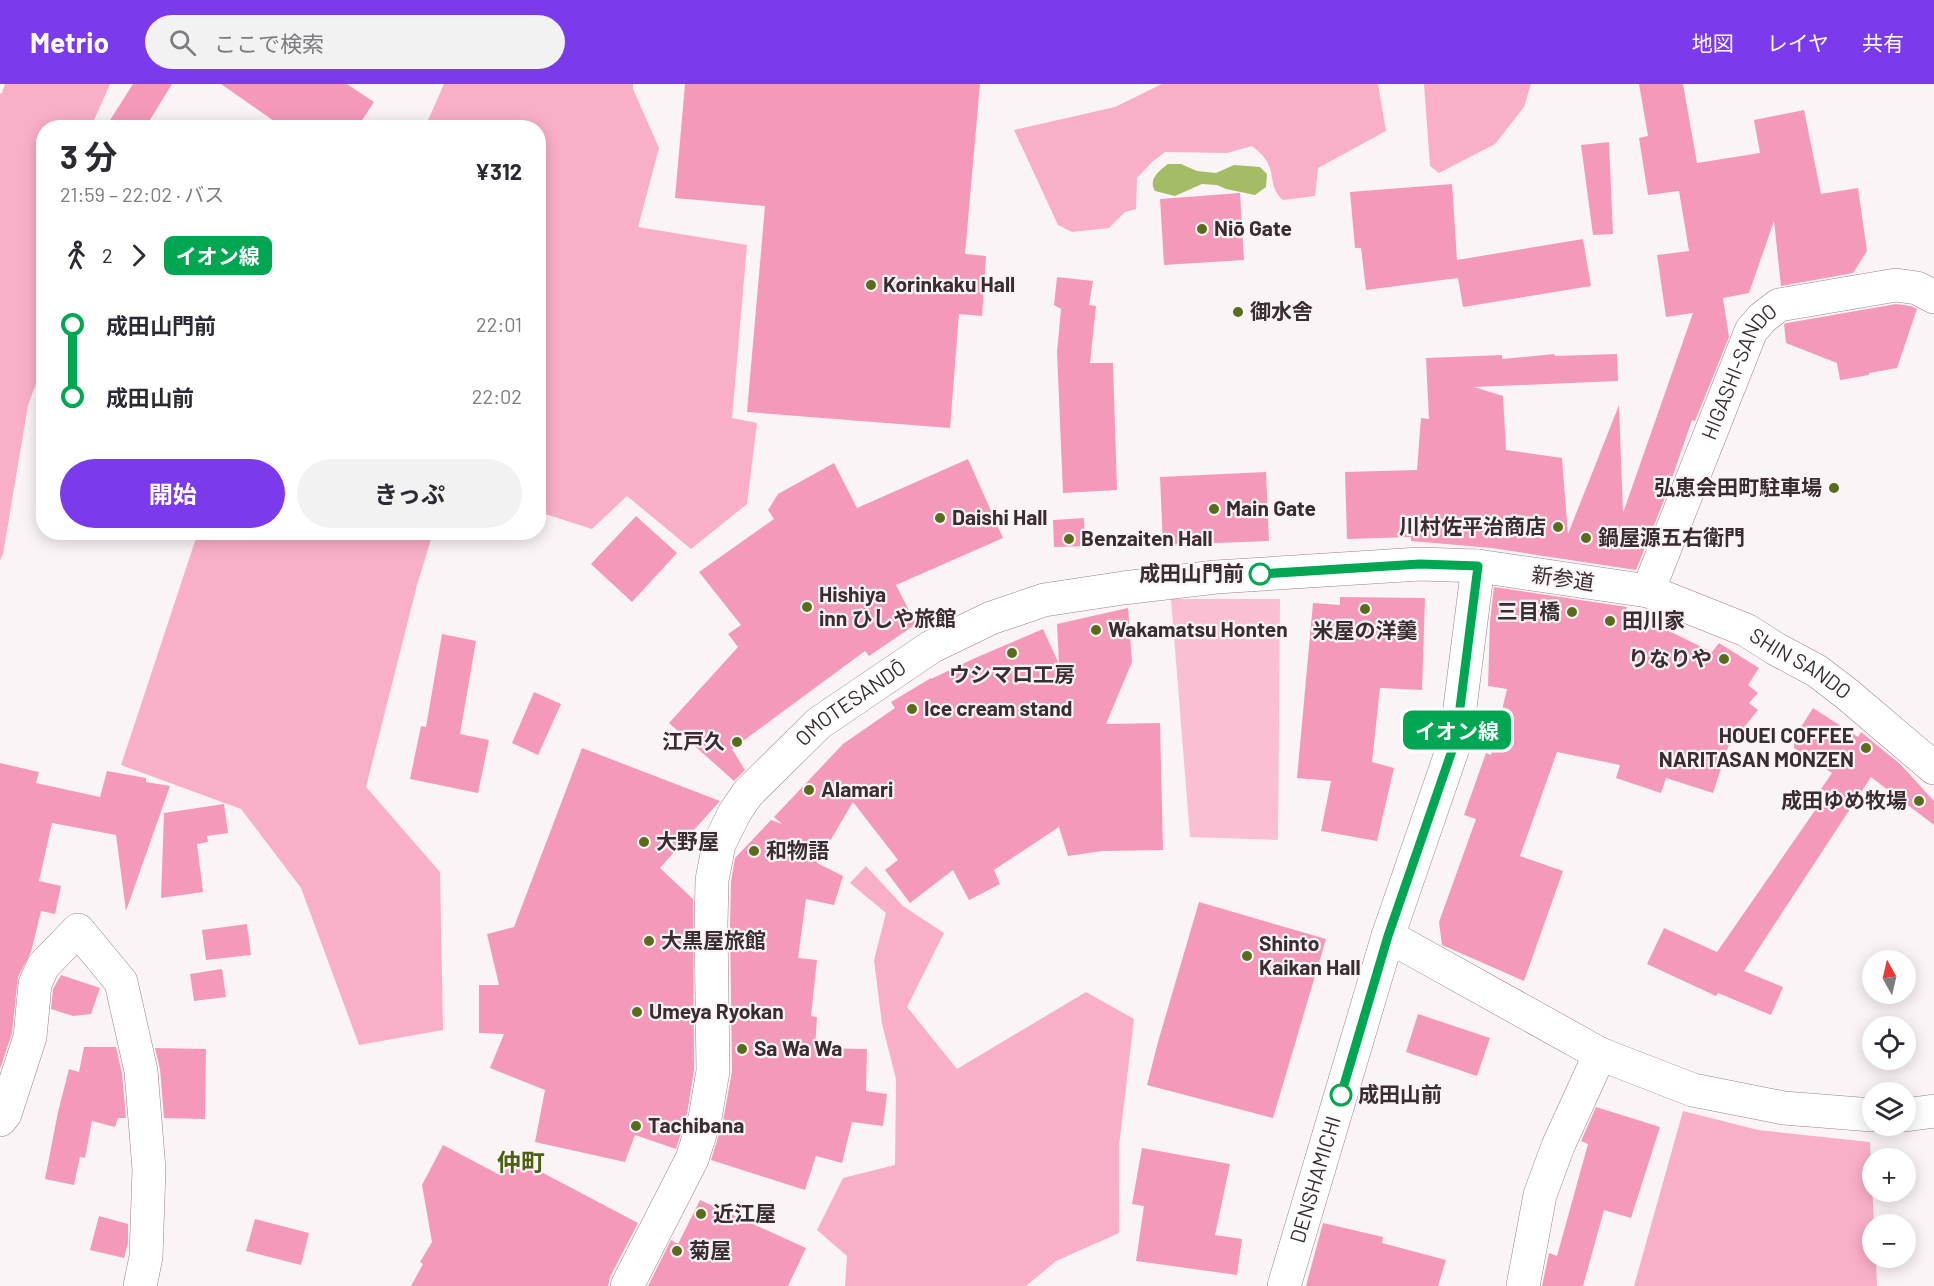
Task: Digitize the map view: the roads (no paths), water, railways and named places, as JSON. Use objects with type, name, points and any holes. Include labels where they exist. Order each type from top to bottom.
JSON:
[{"type":"street","name":"HIGASHI-SANDO","points":[[1648,591],[1751,331],[1762,318],[1779,305],[1885,286],[1917,288],[1934,297]]},
{"type":"street","name":"OMOTESANDŌ","points":[[627,1286],[692,1158],[705,1118],[713,1071],[711,914],[712,880],[719,844],[735,812],[748,793],[819,723],[931,647],[991,618],[1044,600],[1216,577],[1420,564],[1478,566]]},
{"type":"street","name":"新参道","points":[[1478,566],[1648,591]]},
{"type":"street","name":"DENSHAMICHI","points":[[1284,1286],[1388,936],[1456,739],[1478,566]]},
{"type":"street","name":"SHIN SANDO","points":[[1648,591],[1746,630],[1817,671],[1934,768]]},
{"type":"street","points":[[0,1120],[5,1114],[30,1037],[35,984],[43,966],[78,930],[121,982],[141,1071],[149,1169],[146,1257],[140,1286]]},
{"type":"street","points":[[1388,936],[1600,1054],[1693,1090],[1784,1108],[1862,1114]]},
{"type":"street","points":[[1523,1286],[1540,1195],[1558,1146],[1600,1054]]},
{"type":"street","points":[[1916,1113],[1934,1111]]},
{"type":"place","name":"Niō Gate","points":[[1202,229]]},
{"type":"place","name":"Korinkaku Hall","points":[[871,285]]},
{"type":"place","name":"御水舎","points":[[1238,312]]},
{"type":"place","name":"弘恵会田町駐車場","points":[[1834,488]]},
{"type":"place","name":"Main Gate","points":[[1214,509]]},
{"type":"place","name":"Daishi Hall","points":[[940,518]]},
{"type":"place","name":"川村佐平治商店","points":[[1558,527]]},
{"type":"place","name":"鍋屋源五右衛門","points":[[1586,538]]},
{"type":"place","name":"Benzaiten Hall","points":[[1069,539]]},
{"type":"place","name":"成田山門前","points":[[1260,574]]},
{"type":"place","name":"Hishiya inn ひしや旅館","points":[[807,607]]},
{"type":"place","name":"米屋の洋羹","points":[[1365,609]]},
{"type":"place","name":"三目橋","points":[[1572,612]]},
{"type":"place","name":"田川家","points":[[1610,621]]},
{"type":"place","name":"Wakamatsu Honten","points":[[1096,630]]},
{"type":"place","name":"ウシマロ工房","points":[[1012,653]]},
{"type":"place","name":"りなりや","points":[[1724,659]]},
{"type":"place","name":"Ice cream stand","points":[[912,709]]},
{"type":"place","name":"江戸久","points":[[737,742]]},
{"type":"place","name":"HOUEI COFFEE NARITASAN MONZEN","points":[[1866,748]]},
{"type":"place","name":"Alamari","points":[[809,790]]},
{"type":"place","name":"成田ゆめ牧場","points":[[1919,801]]},
{"type":"place","name":"大野屋","points":[[644,842]]},
{"type":"place","name":"和物語","points":[[754,851]]},
{"type":"place","name":"大黒屋旅館","points":[[649,941]]},
{"type":"place","name":"Shinto Kaikan Hall","points":[[1247,956]]},
{"type":"place","name":"Umeya Ryokan","points":[[637,1012]]},
{"type":"place","name":"Sa Wa Wa","points":[[742,1049]]},
{"type":"place","name":"成田山前","points":[[1341,1095]]},
{"type":"place","name":"Tachibana","points":[[636,1126]]},
{"type":"place","name":"近江屋","points":[[701,1214]]},
{"type":"place","name":"菊屋","points":[[677,1251]]},
{"type":"district","name":"仲町","points":[[521,1163]]}]
